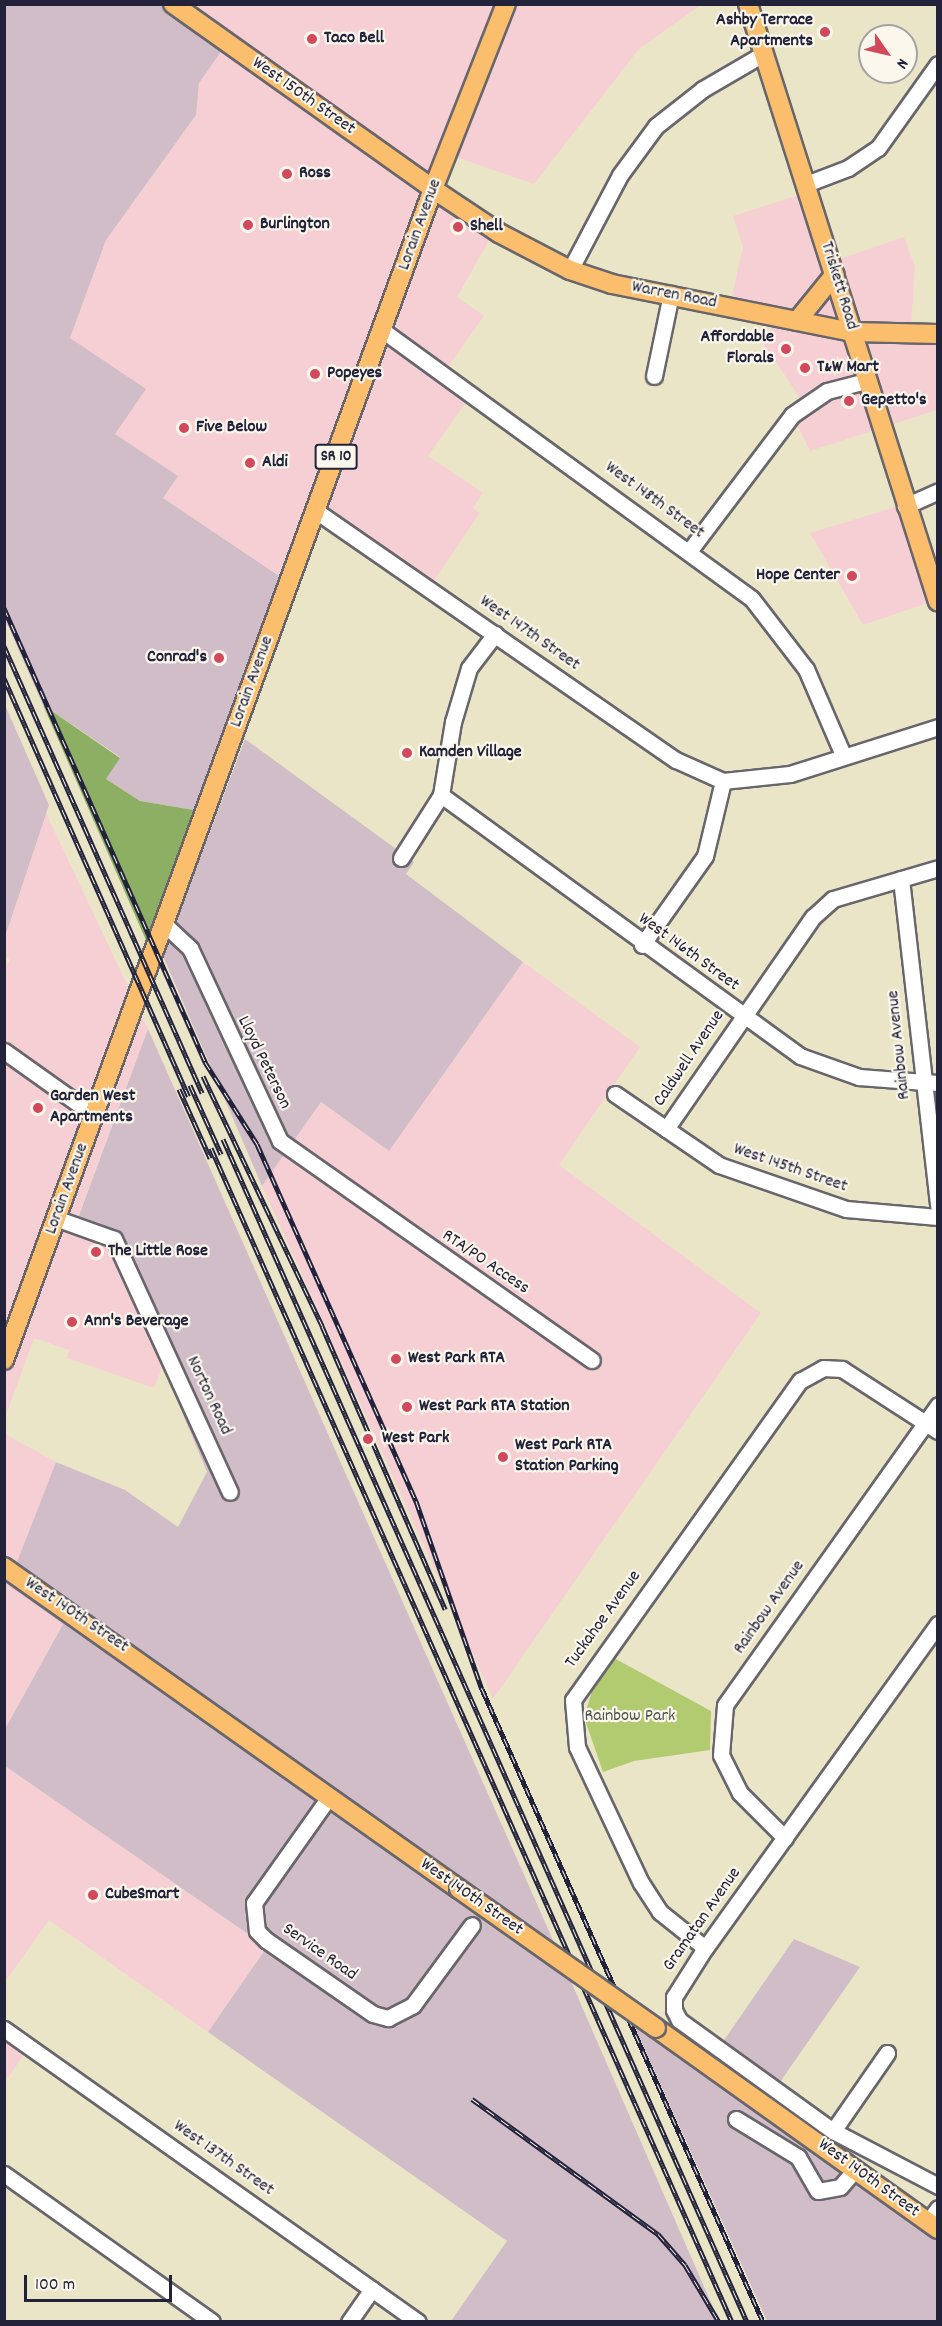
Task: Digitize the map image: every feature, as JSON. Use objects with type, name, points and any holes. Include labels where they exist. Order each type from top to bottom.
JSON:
[{"type":"main road","name":"West 150th Street","points":[[173,4],[433,189]]},
{"type":"main road","name":"Lorain Avenue","points":[[4,1360],[58,1219],[433,189],[506,4]]},
{"type":"main road","name":"Triskett Road","points":[[748,4],[835,274],[905,506],[938,602]]},
{"type":"main road","name":"Warren Road","points":[[433,189],[499,233],[570,270],[671,294],[853,332],[938,334]]},
{"type":"main road","points":[[797,321],[835,274]]},
{"type":"main road","name":"West 140th Street","points":[[4,1567],[855,2170],[934,2220]]},
{"type":"street","points":[[570,270],[620,175],[656,126],[703,89],[763,54]]},
{"type":"street","points":[[806,184],[849,168],[878,148],[938,64]]},
{"type":"street","points":[[654,376],[671,294]]},
{"type":"street","name":"West 148th Street","points":[[382,330],[690,550],[780,629],[827,708],[843,755]]},
{"type":"street","points":[[690,550],[792,415],[827,391],[866,381]]},
{"type":"street","points":[[905,506],[938,491]]},
{"type":"street","name":"West 147th Street","points":[[316,511],[676,760],[723,781]]},
{"type":"street","points":[[401,858],[441,795],[453,722],[469,668],[495,634]]},
{"type":"street","points":[[642,945],[705,856],[723,781],[790,774],[843,755],[938,727]]},
{"type":"street","name":"West 146th Street","points":[[441,795],[642,945],[743,1017],[825,1068],[931,1084]]},
{"type":"street","name":"Caldwell Avenue","points":[[666,1129],[800,934],[833,899],[938,868]]},
{"type":"street","name":"Rainbow Avenue","points":[[901,879],[931,1084],[938,1206]]},
{"type":"street","name":"Lloyd Peterson","points":[[164,923],[190,948],[280,1141],[356,1198]]},
{"type":"street","points":[[4,1052],[94,1115]]},
{"type":"street","name":"West 145th Street","points":[[615,1094],[719,1165],[846,1209],[938,1217]]},
{"type":"street","name":"RTA/PO Access","points":[[356,1198],[592,1360]]},
{"type":"street","name":"Norton Road","points":[[58,1219],[114,1239],[230,1492]]},
{"type":"street","name":"Tuckahoe Avenue","points":[[705,1948],[660,1912],[641,1883],[577,1747],[573,1700],[800,1382],[823,1368],[860,1376],[932,1427]]},
{"type":"street","name":"Rainbow Avenue","points":[[785,1838],[740,1793],[721,1755],[725,1705],[932,1427],[938,1405]]},
{"type":"street","name":"Gramatan Avenue","points":[[938,1624],[705,1948],[674,1996],[679,2020],[833,2131],[938,2186]]},
{"type":"street","name":"Service Road","points":[[329,1797],[254,1903],[257,1931],[266,1940],[374,2014],[388,2018],[413,2005],[472,1925]]},
{"type":"street","name":"West 137th Street","points":[[4,2029],[418,2322]]},
{"type":"street","points":[[833,2131],[887,2053]]},
{"type":"street","points":[[736,2119],[798,2157],[818,2191],[840,2187],[855,2170]]},
{"type":"street","points":[[4,2174],[212,2322]]},
{"type":"street","points":[[349,2322],[372,2289]]},
{"type":"shaded area","points":[[4,5],[181,5],[223,49],[199,83],[196,115],[106,240],[70,338],[146,389],[115,434],[178,476],[163,498],[285,580],[200,811],[140,801],[106,779],[120,757],[43,705],[5,619]]},
{"type":"shaded area","points":[[181,5],[701,5],[639,49],[534,184],[450,155],[436,196],[492,235],[457,297],[484,316],[441,377],[470,397],[428,456],[483,493],[473,508],[480,513],[432,584],[314,502],[285,580],[163,498],[178,476],[115,434],[70,338],[106,240],[196,115],[199,83],[223,49]]},
{"type":"shaded area","points":[[805,193],[828,263],[904,237],[915,267],[911,326],[937,327],[937,410],[810,451],[790,410],[801,400],[762,341],[777,320],[729,309],[743,247],[733,216]]},
{"type":"shaded area","points":[[902,505],[933,601],[863,625],[810,533]]},
{"type":"shaded area","points":[[5,705],[49,805],[5,937]]},
{"type":"shaded area","points":[[245,739],[414,862],[406,874],[523,962],[389,1151],[321,1102],[262,1186],[163,956]]},
{"type":"shaded area","points":[[46,813],[148,1029],[74,1228],[113,1247],[162,1368],[154,1388],[67,1358],[69,1350],[34,1338],[5,1418],[4,969],[10,960],[5,956],[5,937]]},
{"type":"shaded area","points":[[523,962],[640,1047],[559,1165],[761,1313],[493,1699],[262,1186],[321,1102],[389,1151]]},
{"type":"shaded area","points":[[148,1029],[549,1931],[719,2321],[451,2321],[507,2241],[208,2032],[267,1947],[5,1766],[5,1729],[63,1624],[8,1585],[56,1462],[125,1490],[178,1527],[207,1472],[113,1247],[74,1229]]},
{"type":"shaded area","points":[[5,1434],[56,1462],[8,1585],[63,1623],[5,1729]]},
{"type":"shaded area","points":[[5,1766],[267,1947],[208,2032],[49,1920],[5,1982]]},
{"type":"shaded area","points":[[794,1939],[860,1967],[762,2108],[937,2235],[937,2321],[767,2321],[622,1999],[711,2059]]},
{"type":"shaded area","points":[[5,2034],[27,2050],[5,2082]]},
{"type":"green space","points":[[43,705],[120,758],[106,779],[140,801],[200,811],[148,945]]},
{"type":"green space","name":"Rainbow Park","points":[[614,1658],[711,1711],[710,1750],[634,1761],[603,1772],[584,1717],[593,1688]]},
{"type":"railway","points":[[4,608],[205,1062],[257,1144],[416,1501],[482,1689],[763,2322]]},
{"type":"railway","points":[[4,646],[202,1093]]},
{"type":"railway","points":[[4,678],[188,1096]]},
{"type":"railway","points":[[203,1076],[322,1326],[445,1609]]},
{"type":"railway","points":[[190,1085],[221,1154]]},
{"type":"railway","points":[[179,1089],[210,1158]]},
{"type":"railway","points":[[223,1139],[747,2322]]},
{"type":"railway","points":[[211,1148],[732,2322]]},
{"type":"railway","points":[[472,2099],[658,2234],[685,2265],[719,2322]]},
{"type":"place","name":"Ashby Terrace Apartments","points":[[825,32]]},
{"type":"place","name":"Taco Bell","points":[[312,39]]},
{"type":"place","name":"Ross","points":[[287,174]]},
{"type":"place","name":"Burlington","points":[[248,225]]},
{"type":"place","name":"Shell","points":[[458,227]]},
{"type":"place","name":"Affordable Florals","points":[[786,349]]},
{"type":"place","name":"T&W Mart","points":[[805,368]]},
{"type":"place","name":"Popeyes","points":[[315,374]]},
{"type":"place","name":"Gepetto's","points":[[849,401]]},
{"type":"place","name":"Five Below","points":[[184,428]]},
{"type":"place","name":"Aldi","points":[[250,463]]},
{"type":"place","name":"Hope Center","points":[[852,576]]},
{"type":"place","name":"Conrad's","points":[[219,658]]},
{"type":"place","name":"Kamden Village","points":[[407,753]]},
{"type":"place","name":"Garden West Apartments","points":[[38,1108]]},
{"type":"place","name":"The Little Rose","points":[[96,1252]]},
{"type":"place","name":"Ann's Beverage","points":[[72,1322]]},
{"type":"place","name":"West Park RTA","points":[[396,1359]]},
{"type":"place","name":"West Park RTA Station","points":[[407,1407]]},
{"type":"place","name":"West Park","points":[[368,1439]]},
{"type":"place","name":"West Park RTA Station Parking","points":[[503,1457]]},
{"type":"place","name":"CubeSmart","points":[[93,1895]]}]
